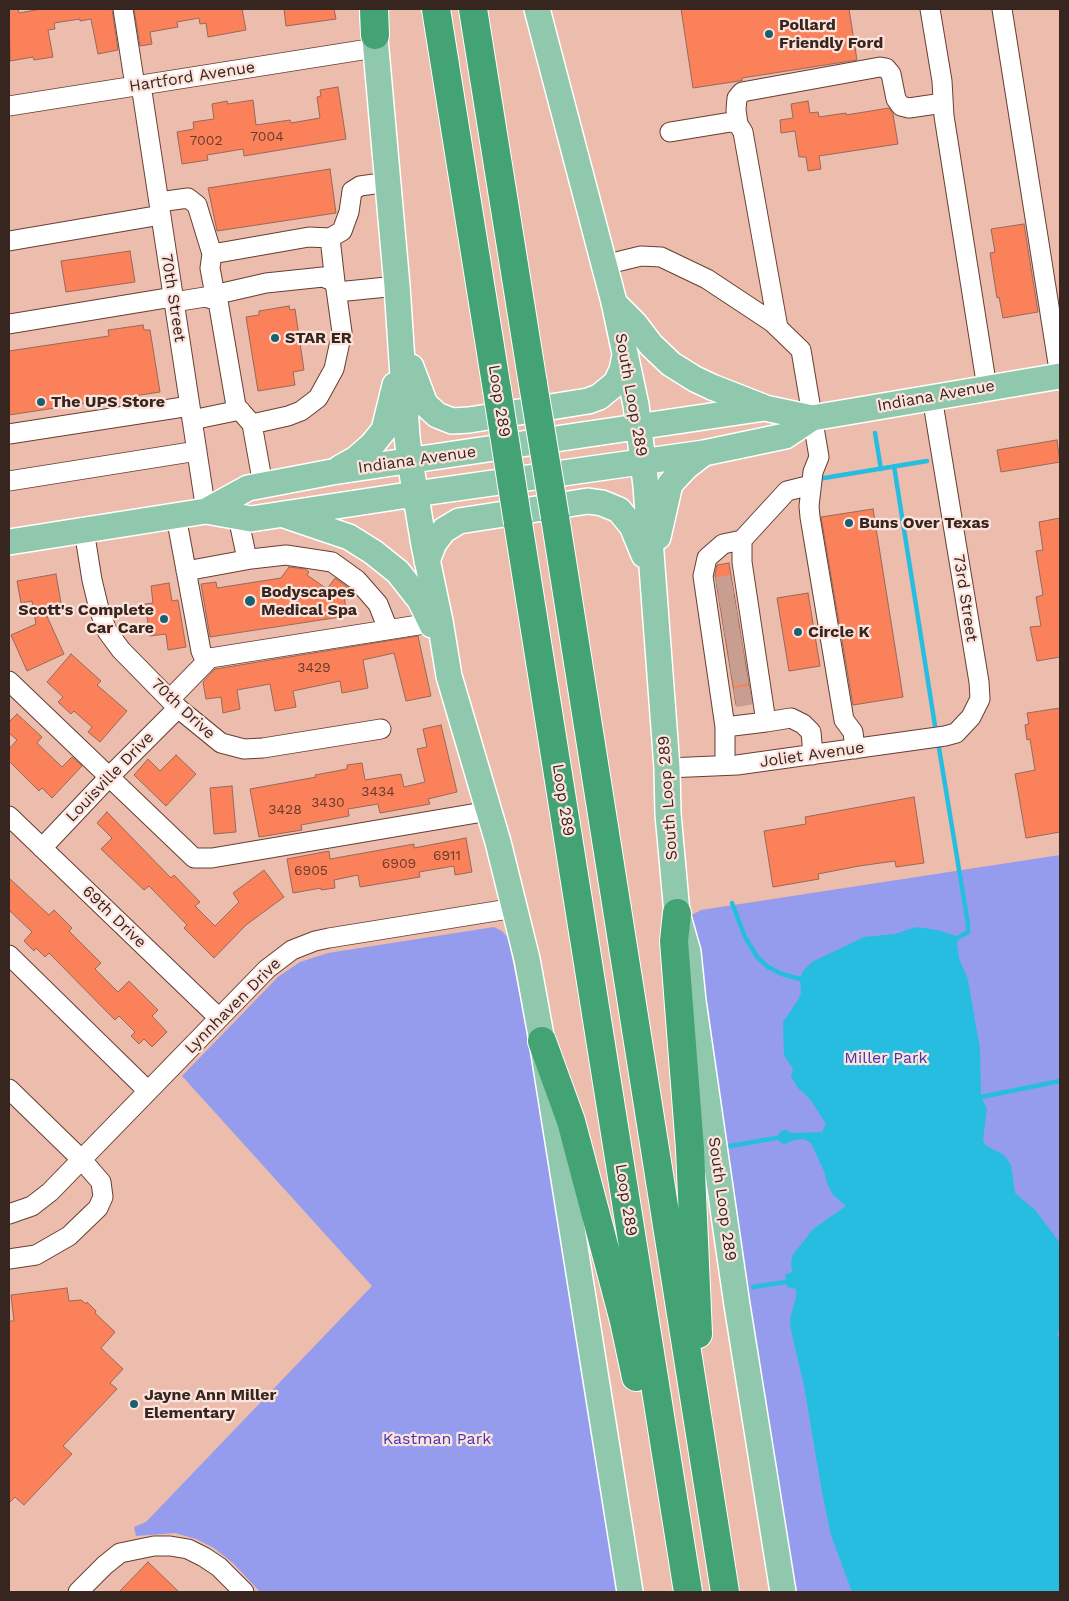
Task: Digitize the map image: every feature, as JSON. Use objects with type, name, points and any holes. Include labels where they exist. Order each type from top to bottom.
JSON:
[{"type":"highway","name":"Loop 289","points":[[436,9],[686,1592]]},
{"type":"highway","points":[[473,9],[725,1592]]},
{"type":"highway","points":[[677,914],[674,941],[688,1119],[698,1309],[699,1435]]},
{"type":"highway","points":[[542,1041],[571,1121],[624,1321],[686,1592]]},
{"type":"main road","name":"South Loop 289","points":[[537,9],[614,302],[639,426],[677,914],[688,952],[693,1000],[737,1305],[783,1592]]},
{"type":"main road","points":[[374,25],[397,286],[407,437],[415,494],[449,676]]},
{"type":"main road","points":[[614,302],[635,324],[651,345],[671,364],[712,387],[765,408]]},
{"type":"main road","points":[[401,338],[425,404],[437,415],[452,421],[588,402],[604,394],[616,383],[626,355]]},
{"type":"main road","points":[[332,472],[356,459],[372,446],[384,430],[398,372],[401,338]]},
{"type":"main road","name":"Indiana Avenue","points":[[9,542],[206,511],[248,488],[332,472],[765,408],[812,418],[1060,376]]},
{"type":"main road","name":"Indiana Avenue","points":[[206,511],[251,519],[704,453],[785,436],[812,418]]},
{"type":"main road","points":[[651,571],[670,484],[686,467],[704,453]]},
{"type":"main road","points":[[428,562],[434,543],[444,530],[458,521],[588,501],[602,503],[618,510],[632,526],[651,571]]},
{"type":"main road","points":[[282,514],[349,537],[373,552],[398,572],[420,600],[431,623],[449,676],[489,811],[527,959],[542,1041],[630,1592]]},
{"type":"street","name":"70th Street","points":[[123,9],[160,209],[206,511]]},
{"type":"street","points":[[930,9],[942,81],[946,134],[987,388]]},
{"type":"street","points":[[1002,9],[1060,376]]},
{"type":"street","name":"Hartford Avenue","points":[[9,106],[138,86],[374,25]]},
{"type":"street","points":[[778,328],[743,132],[738,124],[737,98],[742,92],[880,67],[886,68],[891,74],[896,100],[901,106],[909,108],[943,103]]},
{"type":"street","points":[[670,132],[731,122],[738,124]]},
{"type":"street","points":[[212,254],[308,237],[330,238],[342,231],[349,212],[352,191],[360,186],[388,182]]},
{"type":"street","points":[[9,241],[160,209],[188,198],[197,204],[212,254],[210,296]]},
{"type":"street","points":[[9,434],[191,413],[246,417],[288,416],[301,411],[318,398],[334,369],[342,332],[330,238]]},
{"type":"street","points":[[604,265],[641,256],[661,257],[707,280],[772,322],[801,350],[820,457],[813,472],[809,506],[810,517],[844,720],[853,732],[855,749]]},
{"type":"street","points":[[9,324],[210,296],[266,282],[323,277],[336,287],[397,286]]},
{"type":"street","points":[[210,296],[218,301],[236,406],[246,417],[263,485]]},
{"type":"street","name":"73rd Street","points":[[932,397],[980,699],[971,717],[956,733]]},
{"type":"street","points":[[9,481],[197,451]]},
{"type":"street","points":[[725,765],[725,728],[742,697],[729,612],[703,576],[707,558],[724,544],[742,540],[787,491],[811,485]]},
{"type":"street","points":[[176,516],[201,651],[206,662],[210,658],[431,623]]},
{"type":"street","points":[[238,517],[247,559]]},
{"type":"street","name":"70th Drive","points":[[84,530],[98,609],[107,631],[121,650],[174,703],[220,743],[244,749],[263,748],[381,729]]},
{"type":"street","points":[[742,540],[742,562],[729,612],[742,697],[766,722]]},
{"type":"street","points":[[186,571],[247,559],[286,555],[332,562],[357,580],[378,604],[388,629]]},
{"type":"street","name":"Louisville Drive","points":[[42,848],[109,777],[174,703],[206,662]]},
{"type":"street","points":[[9,681],[194,858],[212,858],[489,811]]},
{"type":"street","points":[[725,728],[791,718],[803,724],[811,732],[812,754]]},
{"type":"street","name":"Joliet Avenue","points":[[666,768],[737,765],[956,733]]},
{"type":"street","name":"69th Drive","points":[[9,816],[219,1018]]},
{"type":"street","name":"Lynnhaven Drive","points":[[9,1214],[32,1206],[50,1192],[280,958],[304,945],[329,938],[514,908]]},
{"type":"street","points":[[9,955],[148,1091]]},
{"type":"street","points":[[9,1089],[82,1160],[101,1182],[103,1197],[98,1208],[69,1236],[36,1255],[9,1260]]},
{"type":"street","points":[[87,1589],[104,1565],[120,1553],[154,1546],[170,1546],[188,1549],[204,1557],[219,1568],[244,1592]]},
{"type":"green space","name":"Miller Park","points":[[1060,855],[1060,1592],[796,1592],[702,999],[692,915],[701,910]]},
{"type":"green space","name":"Kastman Park","points":[[494,927],[502,931],[508,938],[530,1047],[617,1592],[260,1592],[233,1563],[214,1548],[196,1539],[175,1533],[136,1536],[134,1527],[146,1522],[372,1286],[182,1076],[278,977],[300,962],[328,953]]},
{"type":"shaded area","name":"Miller Park","points":[[916,927],[938,930],[959,937],[957,944],[959,958],[968,980],[980,1049],[981,1097],[987,1109],[983,1140],[985,1145],[1004,1155],[1011,1165],[1015,1193],[1036,1211],[1060,1243],[1060,1328],[1057,1334],[1060,1339],[1060,1592],[852,1592],[831,1535],[804,1386],[791,1330],[790,1319],[796,1297],[796,1289],[787,1287],[785,1275],[792,1272],[792,1256],[813,1229],[846,1206],[833,1195],[811,1143],[803,1139],[785,1144],[776,1138],[781,1131],[786,1130],[792,1133],[822,1132],[826,1124],[810,1099],[798,1088],[791,1077],[793,1069],[784,1055],[783,1022],[801,993],[800,979],[803,971],[812,962],[864,937],[895,934]]},
{"type":"building","points":[[9,9],[18,9],[19,13],[41,9],[112,9],[118,50],[98,54],[91,19],[80,21],[80,19],[54,23],[55,29],[48,30],[53,57],[34,60],[33,57],[10,61]]},
{"type":"building","points":[[134,9],[242,9],[246,30],[208,37],[206,23],[200,24],[199,18],[177,22],[178,27],[150,32],[152,44],[140,46]]},
{"type":"building","points":[[284,9],[334,9],[336,19],[286,26]]},
{"type":"building","name":"Pollard Friendly Ford","points":[[681,9],[849,9],[857,60],[742,78],[742,81],[693,88]]},
{"type":"building","points":[[338,87],[346,139],[244,156],[243,149],[207,155],[208,160],[182,164],[177,132],[194,129],[193,122],[214,119],[212,104],[227,101],[228,104],[253,100],[256,125],[290,120],[291,123],[320,118],[317,97],[321,96],[320,90]]},
{"type":"building","points":[[808,101],[810,113],[818,112],[819,117],[889,108],[893,114],[898,144],[819,156],[821,169],[808,171],[806,157],[799,157],[795,131],[781,133],[780,120],[793,118],[791,104]]},
{"type":"building","points":[[330,169],[336,213],[217,231],[208,188]]},
{"type":"building","points":[[1024,224],[1038,312],[1003,318],[999,297],[997,298],[990,253],[995,252],[991,229]]},
{"type":"building","points":[[130,251],[135,282],[66,292],[61,261]]},
{"type":"building","name":"STAR ER","points":[[289,306],[290,310],[295,309],[304,370],[293,372],[295,385],[258,391],[246,317],[259,315],[259,311]]},
{"type":"building","points":[[143,325],[144,330],[150,330],[160,392],[9,415],[9,351],[109,336],[108,330]]},
{"type":"building","points":[[1057,440],[1060,462],[1001,472],[997,450]]},
{"type":"building","points":[[873,509],[903,697],[853,705],[821,517]]},
{"type":"building","points":[[1060,518],[1060,657],[1037,661],[1030,627],[1041,626],[1036,597],[1043,595],[1036,551],[1043,550],[1039,522]]},
{"type":"building","points":[[729,563],[752,703],[736,705],[715,575],[717,565]]},
{"type":"building","name":"Bodyscapes Medical Spa","points":[[289,567],[305,569],[309,572],[307,575],[327,589],[335,578],[349,588],[344,596],[347,616],[210,637],[201,584],[216,582],[217,588],[281,578]]},
{"type":"building","points":[[56,574],[62,609],[45,612],[64,654],[27,671],[11,635],[36,624],[32,601],[21,603],[17,581]]},
{"type":"building","name":"Scott's Complete Car Care","points":[[169,583],[172,601],[178,600],[186,647],[168,650],[166,634],[150,636],[145,604],[153,603],[151,586]]},
{"type":"building","name":"Circle K","points":[[808,593],[820,666],[789,671],[777,598]]},
{"type":"building","points":[[418,636],[431,696],[406,701],[394,653],[363,660],[368,688],[342,693],[340,681],[293,691],[296,707],[275,711],[270,684],[237,690],[240,709],[223,713],[221,697],[206,699],[203,682],[215,669]]},
{"type":"building","points":[[71,654],[101,681],[97,685],[127,711],[100,742],[88,732],[92,727],[74,711],[71,714],[58,702],[63,697],[47,682]]},
{"type":"building","points":[[1060,708],[1060,832],[1026,838],[1015,774],[1035,770],[1030,739],[1027,740],[1025,725],[1029,724],[1027,713]]},
{"type":"building","points":[[17,714],[42,737],[37,743],[62,767],[72,757],[82,766],[52,798],[42,788],[39,791],[9,761],[9,749],[17,740],[9,733],[9,722]]},
{"type":"building","points":[[441,725],[457,792],[428,799],[430,804],[380,813],[378,804],[348,809],[349,816],[301,825],[302,830],[259,837],[250,789],[316,777],[315,775],[347,769],[347,765],[362,763],[365,780],[401,774],[404,787],[425,782],[417,749],[427,747],[423,729]]},
{"type":"building","points":[[176,755],[196,774],[166,806],[134,775],[148,759],[160,771]]},
{"type":"building","points":[[232,786],[236,832],[214,834],[210,788]]},
{"type":"building","points":[[914,797],[924,863],[896,867],[895,861],[859,866],[818,874],[819,879],[773,887],[764,831],[806,824],[805,817]]},
{"type":"building","points":[[107,812],[171,878],[174,875],[200,902],[195,906],[215,926],[239,902],[233,893],[264,870],[284,897],[246,925],[214,958],[184,928],[187,925],[149,886],[144,890],[101,849],[112,838],[97,823]]},
{"type":"building","points":[[466,838],[472,872],[455,875],[454,866],[419,872],[420,877],[360,887],[358,875],[334,880],[335,888],[321,890],[321,888],[293,893],[287,859],[329,851],[330,859],[414,844],[414,848]]},
{"type":"building","points":[[9,878],[49,915],[54,910],[72,928],[69,931],[101,963],[95,969],[118,992],[129,981],[158,1010],[152,1016],[167,1032],[152,1047],[144,1039],[139,1044],[131,1036],[135,1032],[119,1016],[115,1020],[49,953],[45,957],[36,948],[34,951],[24,941],[32,932],[9,910]]},
{"type":"building","points":[[67,1288],[69,1301],[81,1300],[86,1304],[87,1302],[96,1311],[95,1313],[115,1332],[101,1348],[123,1369],[110,1383],[117,1389],[63,1446],[72,1454],[24,1505],[15,1497],[9,1503],[9,1321],[14,1321],[11,1295]]},
{"type":"building","points":[[148,1562],[179,1592],[119,1592]]},
{"type":"waterway","points":[[875,433],[881,469]]},
{"type":"waterway","points":[[818,479],[927,461]]},
{"type":"waterway","points":[[894,466],[936,732]]},
{"type":"waterway","points":[[938,742],[968,924],[968,932],[959,937]]},
{"type":"waterway","points":[[732,903],[745,937],[758,958],[768,967],[782,974],[800,979]]},
{"type":"waterway","points":[[981,1097],[1060,1081]]},
{"type":"waterway","points":[[730,1146],[776,1138]]},
{"type":"waterway","points":[[753,1287],[786,1282]]},
{"type":"tunnel","points":[[717,587],[732,584]]},
{"type":"tunnel","points":[[720,605],[735,602]]},
{"type":"tunnel","points":[[723,622],[738,620]]},
{"type":"tunnel","points":[[726,640],[741,637]]},
{"type":"tunnel","points":[[729,658],[744,656]]},
{"type":"tunnel","points":[[732,677],[747,674]]},
{"type":"tunnel","points":[[735,698],[751,695]]},
{"type":"place","name":"Pollard Friendly Ford","points":[[769,34]]},
{"type":"place","name":"STAR ER","points":[[275,338]]},
{"type":"place","name":"The UPS Store","points":[[41,402]]},
{"type":"place","name":"Buns Over Texas","points":[[849,523]]},
{"type":"place","name":"Bodyscapes Medical Spa","points":[[250,601]]},
{"type":"place","name":"Scott's Complete Car Care","points":[[164,619]]},
{"type":"place","name":"Circle K","points":[[798,632]]},
{"type":"place","name":"Jayne Ann Miller Elementary","points":[[134,1404]]}]
